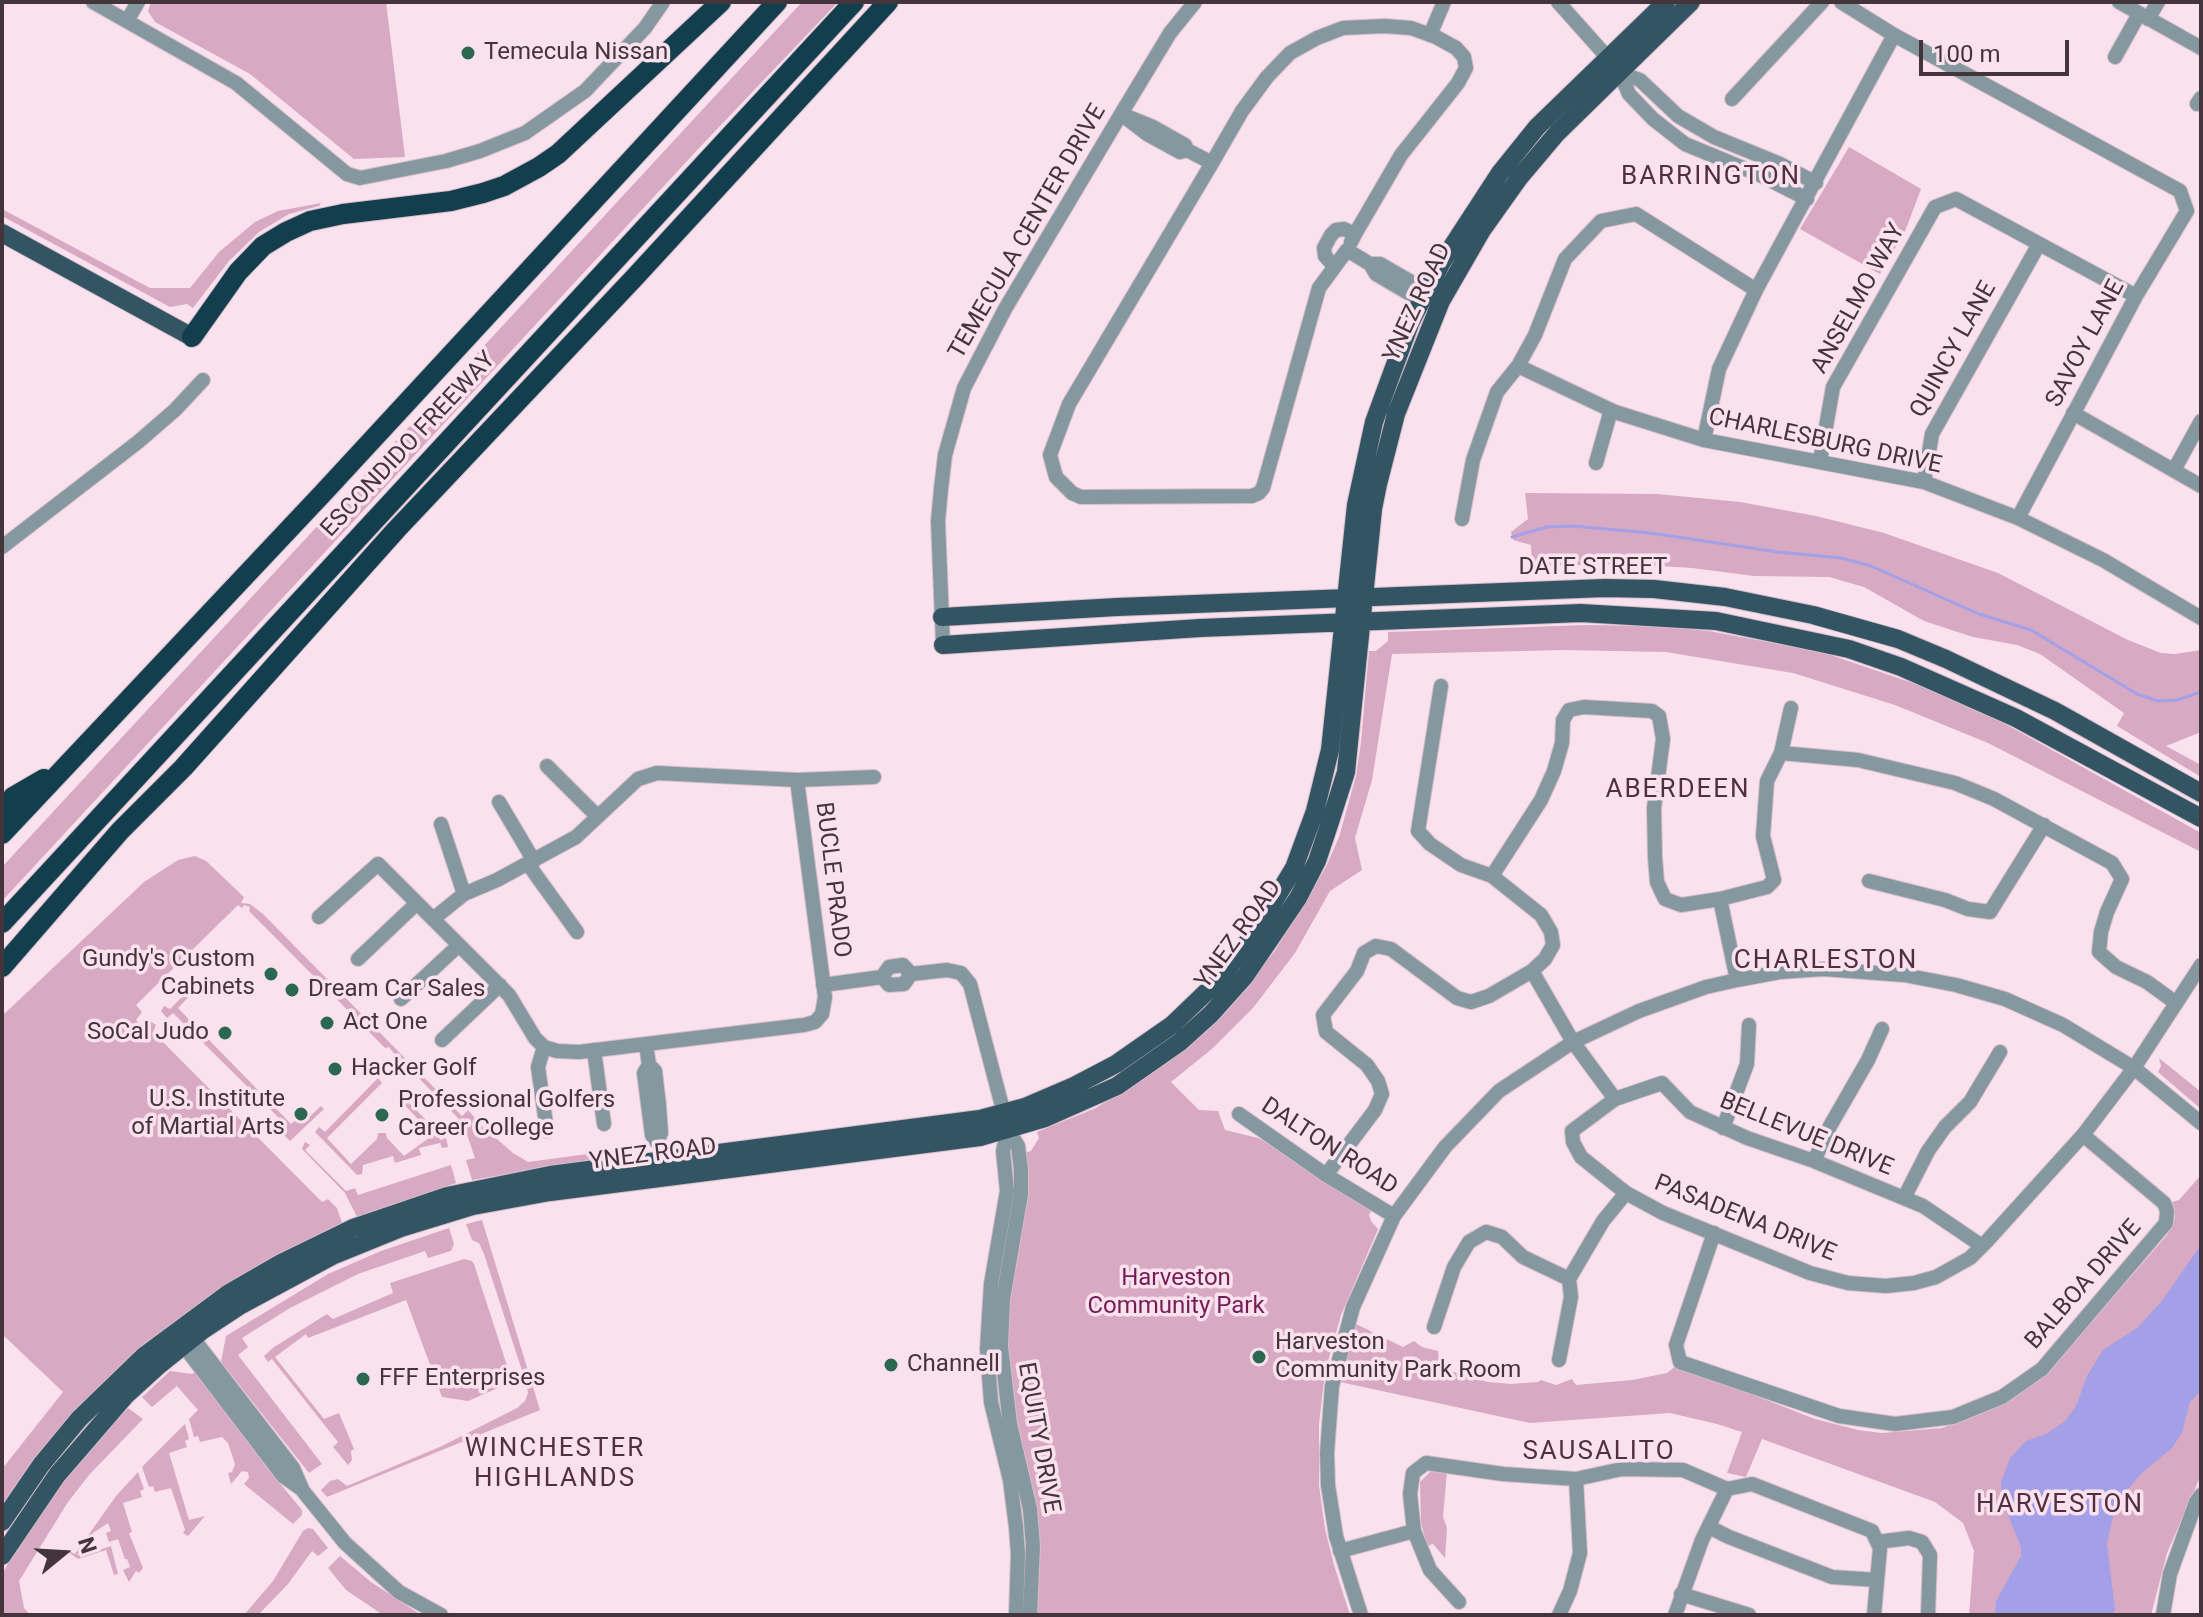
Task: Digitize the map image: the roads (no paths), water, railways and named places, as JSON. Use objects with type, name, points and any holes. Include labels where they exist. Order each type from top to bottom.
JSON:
[{"type":"highway","points":[[192,337],[238,272],[263,246],[286,232],[310,221],[343,214],[451,201],[483,193],[504,186],[539,167],[558,154],[721,2]]},
{"type":"highway","name":"ESCONDIDO FREEWAY","points":[[2,834],[324,492],[777,2]]},
{"type":"highway","name":"ESCONDIDO FREEWAY","points":[[2,923],[854,2]]},
{"type":"highway","points":[[2,967],[120,831],[183,768],[396,530],[888,2]]},
{"type":"highway","points":[[2,809],[13,797],[61,769]]},
{"type":"main road","name":"YNEZ ROAD","points":[[2,1522],[41,1465],[116,1381],[183,1335],[332,1256],[387,1233],[473,1206],[980,1137],[1116,1064],[1172,1025],[1221,978],[1259,926],[1294,868],[1315,811],[1330,750],[1355,598],[1396,414],[1441,301],[1482,230],[1542,150],[1666,2]]},
{"type":"main road","name":"YNEZ ROAD","points":[[1355,598],[1356,505],[1374,422],[1411,321],[1424,296],[1471,215],[1537,127],[1691,2]]},
{"type":"main road","points":[[2,233],[192,337]]},
{"type":"main road","points":[[1407,383],[1405,366],[1430,307],[1424,296]]},
{"type":"main road","name":"DATE STREET","points":[[942,617],[1605,588],[1687,592],[1766,603],[1898,639],[1946,659],[2055,711],[2201,793]]},
{"type":"main road","name":"DATE STREET","points":[[943,645],[1200,628],[1352,622],[1611,614],[1716,621],[1849,649],[1949,686],[2016,718],[2201,818]]},
{"type":"main road","name":"YNEZ ROAD","points":[[2,1556],[57,1475],[95,1429],[183,1335],[229,1293],[281,1263],[372,1220],[447,1196],[658,1151],[1006,1121]]},
{"type":"main road","points":[[604,1186],[612,1178],[654,1172],[658,1151]]},
{"type":"street","points":[[93,2],[236,83],[347,174],[360,178],[446,161],[525,133],[585,91],[645,28],[663,2]]},
{"type":"street","points":[[127,21],[138,2]]},
{"type":"street","name":"TEMECULA CENTER DRIVE","points":[[943,645],[938,521],[945,455],[961,398],[981,351],[1121,114],[1170,33],[1195,2]]},
{"type":"street","points":[[1430,35],[1444,2]]},
{"type":"street","points":[[1558,2],[1614,65],[1629,94],[1653,119],[1685,144],[1760,175],[1807,199]]},
{"type":"street","points":[[1732,99],[1822,2]]},
{"type":"street","points":[[1704,440],[1719,369],[1756,290],[1894,35],[1841,2]]},
{"type":"street","points":[[2119,2],[2201,48]]},
{"type":"street","points":[[2115,57],[2144,16],[2158,2]]},
{"type":"street","points":[[1343,28],[1411,28],[1456,48],[1464,57],[1466,68],[1458,83],[1401,155],[1347,250],[1319,288],[1263,488],[1259,493],[1252,496],[1081,497],[1072,493],[1056,477],[1050,455],[1069,404],[1212,163],[1242,111],[1267,77],[1290,53],[1317,38],[1343,28]]},
{"type":"street","name":"SAVOY LANE","points":[[1894,35],[2180,191],[2187,211],[2136,296],[2018,518]]},
{"type":"street","points":[[1614,65],[1640,80],[1678,116],[1714,137],[1780,164],[1816,183]]},
{"type":"street","points":[[1121,114],[1153,127],[1212,163]]},
{"type":"street","name":"ANSELMO WAY","points":[[1820,461],[1833,387],[1935,207],[1956,199],[2039,244]]},
{"type":"street","points":[[1462,519],[1473,460],[1497,392],[1518,366],[1535,335],[1565,259],[1601,221],[1636,214],[1756,290]]},
{"type":"street","points":[[1334,266],[1325,256],[1324,248],[1331,235],[1336,230],[1344,229],[1355,234]]},
{"type":"street","points":[[2039,244],[2136,296]]},
{"type":"street","name":"QUINCY LANE","points":[[1924,482],[1932,434],[2039,244]]},
{"type":"street","points":[[1347,250],[1370,264],[1380,264],[1424,296]]},
{"type":"street","name":"CHARLESBURG DRIVE","points":[[1518,366],[1611,410],[1704,440],[1924,482],[2018,518],[2103,560],[2201,618]]},
{"type":"street","points":[[2,547],[147,434],[203,380]]},
{"type":"street","points":[[1596,463],[1611,410]]},
{"type":"street","points":[[2073,413],[2201,486]]},
{"type":"street","points":[[2174,470],[2201,421]]},
{"type":"street","points":[[1326,1175],[1375,1110],[1382,1094],[1378,1081],[1367,1065],[1326,1032],[1323,1015],[1357,971],[1364,953],[1376,946],[1391,949],[1457,998],[1471,1002],[1489,996],[1532,971],[1545,959],[1553,945],[1551,932],[1541,915],[1492,876],[1461,865],[1430,844],[1418,831],[1441,686]]},
{"type":"street","points":[[1492,876],[1541,800],[1562,743],[1563,720],[1569,710],[1584,707],[1652,711],[1659,716],[1663,739],[1654,808],[1655,844],[1657,882],[1665,899],[1681,905],[1767,887],[1774,880],[1763,836],[1767,781],[1781,753],[1791,708]]},
{"type":"street","points":[[1781,753],[1858,760],[1945,780],[1994,799],[2112,863],[2122,879],[2107,912],[2099,952],[2116,967],[2147,982],[2176,1003]]},
{"type":"street","points":[[547,766],[597,816]]},
{"type":"street","name":"BUCLE PRADO","points":[[433,919],[464,894],[576,837],[638,779],[657,773],[797,780],[874,777]]},
{"type":"street","name":"BUCLE PRADO","points":[[544,1047],[557,1051],[594,1050],[815,1022],[822,1014],[825,997],[797,780]]},
{"type":"street","points":[[499,802],[531,862],[577,932]]},
{"type":"street","points":[[441,824],[464,894]]},
{"type":"street","points":[[1869,881],[1945,900],[1968,909],[1990,912],[2044,825]]},
{"type":"street","points":[[319,917],[378,864],[500,985],[544,1047],[538,1067],[547,1131]]},
{"type":"street","points":[[1720,899],[1737,980]]},
{"type":"street","points":[[358,959],[417,903]]},
{"type":"street","points":[[401,999],[459,945]]},
{"type":"street","name":"PASADENA DRIVE","points":[[1615,1099],[1572,1131],[1573,1142],[1581,1157],[1626,1193],[1663,1213],[1810,1273],[1848,1283],[1886,1286],[1914,1283],[1936,1277],[1970,1258],[2083,1135],[2134,1068],[2201,965]]},
{"type":"street","points":[[1361,1615],[1340,1551],[1328,1485],[1328,1419],[1332,1386],[1353,1307],[1394,1216],[1419,1178],[1499,1091],[1573,1042],[1639,1011],[1706,987],[1737,980],[1780,972],[1823,969],[1904,975],[2005,999],[2063,1025],[2134,1068],[2201,1123]]},
{"type":"street","name":"BUCLE PRADO","points":[[823,985],[882,977],[889,985],[904,984],[911,974],[947,970],[961,973],[970,984],[1006,1121]]},
{"type":"street","points":[[1532,971],[1573,1042],[1615,1099]]},
{"type":"street","points":[[442,1040],[500,985]]},
{"type":"street","points":[[1723,1128],[1747,1064],[1749,1025]]},
{"type":"street","points":[[1814,1161],[1882,1029]]},
{"type":"street","points":[[646,1044],[649,1065],[644,1073],[651,1083],[652,1135],[658,1151]]},
{"type":"street","points":[[594,1050],[604,1124]]},
{"type":"street","points":[[1904,1198],[1928,1151],[1945,1127],[1970,1102],[2000,1052]]},
{"type":"street","name":"BELLEVUE DRIVE","points":[[1615,1099],[1662,1083],[1690,1112],[1723,1128],[1904,1198],[1952,1223],[1982,1246]]},
{"type":"street","name":"DALTON ROAD","points":[[1239,1114],[1326,1175],[1394,1216]]},
{"type":"street","name":"EQUITY DRIVE","points":[[1006,1121],[1003,1151],[1007,1191],[991,1284],[987,1349],[991,1402],[1015,1515],[1018,1554],[1016,1615]]},
{"type":"street","name":"EQUITY DRIVE","points":[[1006,1121],[1018,1146],[1021,1194],[1003,1299],[1002,1370],[1010,1424],[1030,1509],[1033,1546],[1030,1615]]},
{"type":"street","name":"BALBOA DRIVE","points":[[1714,1233],[1676,1345],[1680,1362],[1839,1416],[1895,1424],[1953,1417],[2002,1397],[2042,1369],[2166,1223],[2164,1203],[2083,1135]]},
{"type":"street","points":[[1559,1360],[1571,1297],[1569,1279],[1603,1221],[1626,1193]]},
{"type":"street","points":[[1434,1327],[1454,1267],[1469,1242],[1486,1232],[1502,1237],[1523,1257],[1569,1279]]},
{"type":"street","points":[[183,1335],[283,1476],[303,1491],[345,1543],[390,1584],[441,1615]]},
{"type":"street","points":[[1459,1602],[1430,1570],[1414,1531],[1410,1494],[1413,1473],[1426,1463],[1503,1474],[1576,1479],[1622,1469],[1683,1470],[1727,1489],[1752,1484],[1872,1531],[1880,1548],[1874,1615]]},
{"type":"street","points":[[1559,1615],[1570,1591],[1580,1553],[1576,1479]]},
{"type":"street","points":[[1675,1615],[1681,1594],[1727,1489]]},
{"type":"street","points":[[2163,1615],[2170,1574],[2201,1495]]},
{"type":"street","points":[[1709,1527],[1832,1577],[1877,1580]]},
{"type":"street","points":[[1340,1551],[1414,1531]]},
{"type":"street","points":[[1877,1542],[1909,1538],[1922,1542],[1930,1555],[1928,1615]]},
{"type":"street","points":[[1681,1594],[1749,1615]]},
{"type":"waterway","points":[[1512,537],[1547,527],[1573,526],[1841,558],[1871,566],[1979,614],[2031,630],[2137,694],[2158,701],[2177,700],[2201,692]]},
{"type":"place","name":"Temecula Nissan","points":[[468,53]]},
{"type":"place","name":"Gundy's Custom Cabinets","points":[[271,974]]},
{"type":"place","name":"Dream Car Sales","points":[[292,990]]},
{"type":"place","name":"Act One","points":[[327,1023]]},
{"type":"place","name":"SoCal Judo","points":[[225,1033]]},
{"type":"place","name":"Hacker Golf","points":[[335,1069]]},
{"type":"place","name":"U.S. Institute of Martial Arts","points":[[301,1114]]},
{"type":"place","name":"Professional Golfers Career College","points":[[382,1115]]},
{"type":"place","name":"Harveston Community Park Room","points":[[1259,1357]]},
{"type":"place","name":"Channell","points":[[891,1365]]},
{"type":"place","name":"FFF Enterprises","points":[[363,1379]]},
{"type":"district","name":"BARRINGTON","points":[[1711,177]]},
{"type":"district","name":"ABERDEEN","points":[[1678,790]]},
{"type":"district","name":"CHARLESTON","points":[[1826,961]]},
{"type":"district","name":"SAUSALITO","points":[[1599,1452]]},
{"type":"district","name":"WINCHESTER HIGHLANDS","points":[[555,1464]]},
{"type":"district","name":"HARVESTON","points":[[2060,1505]]},
{"type":"park label","name":"Harveston Community Park","points":[[1176,1293]]}]
